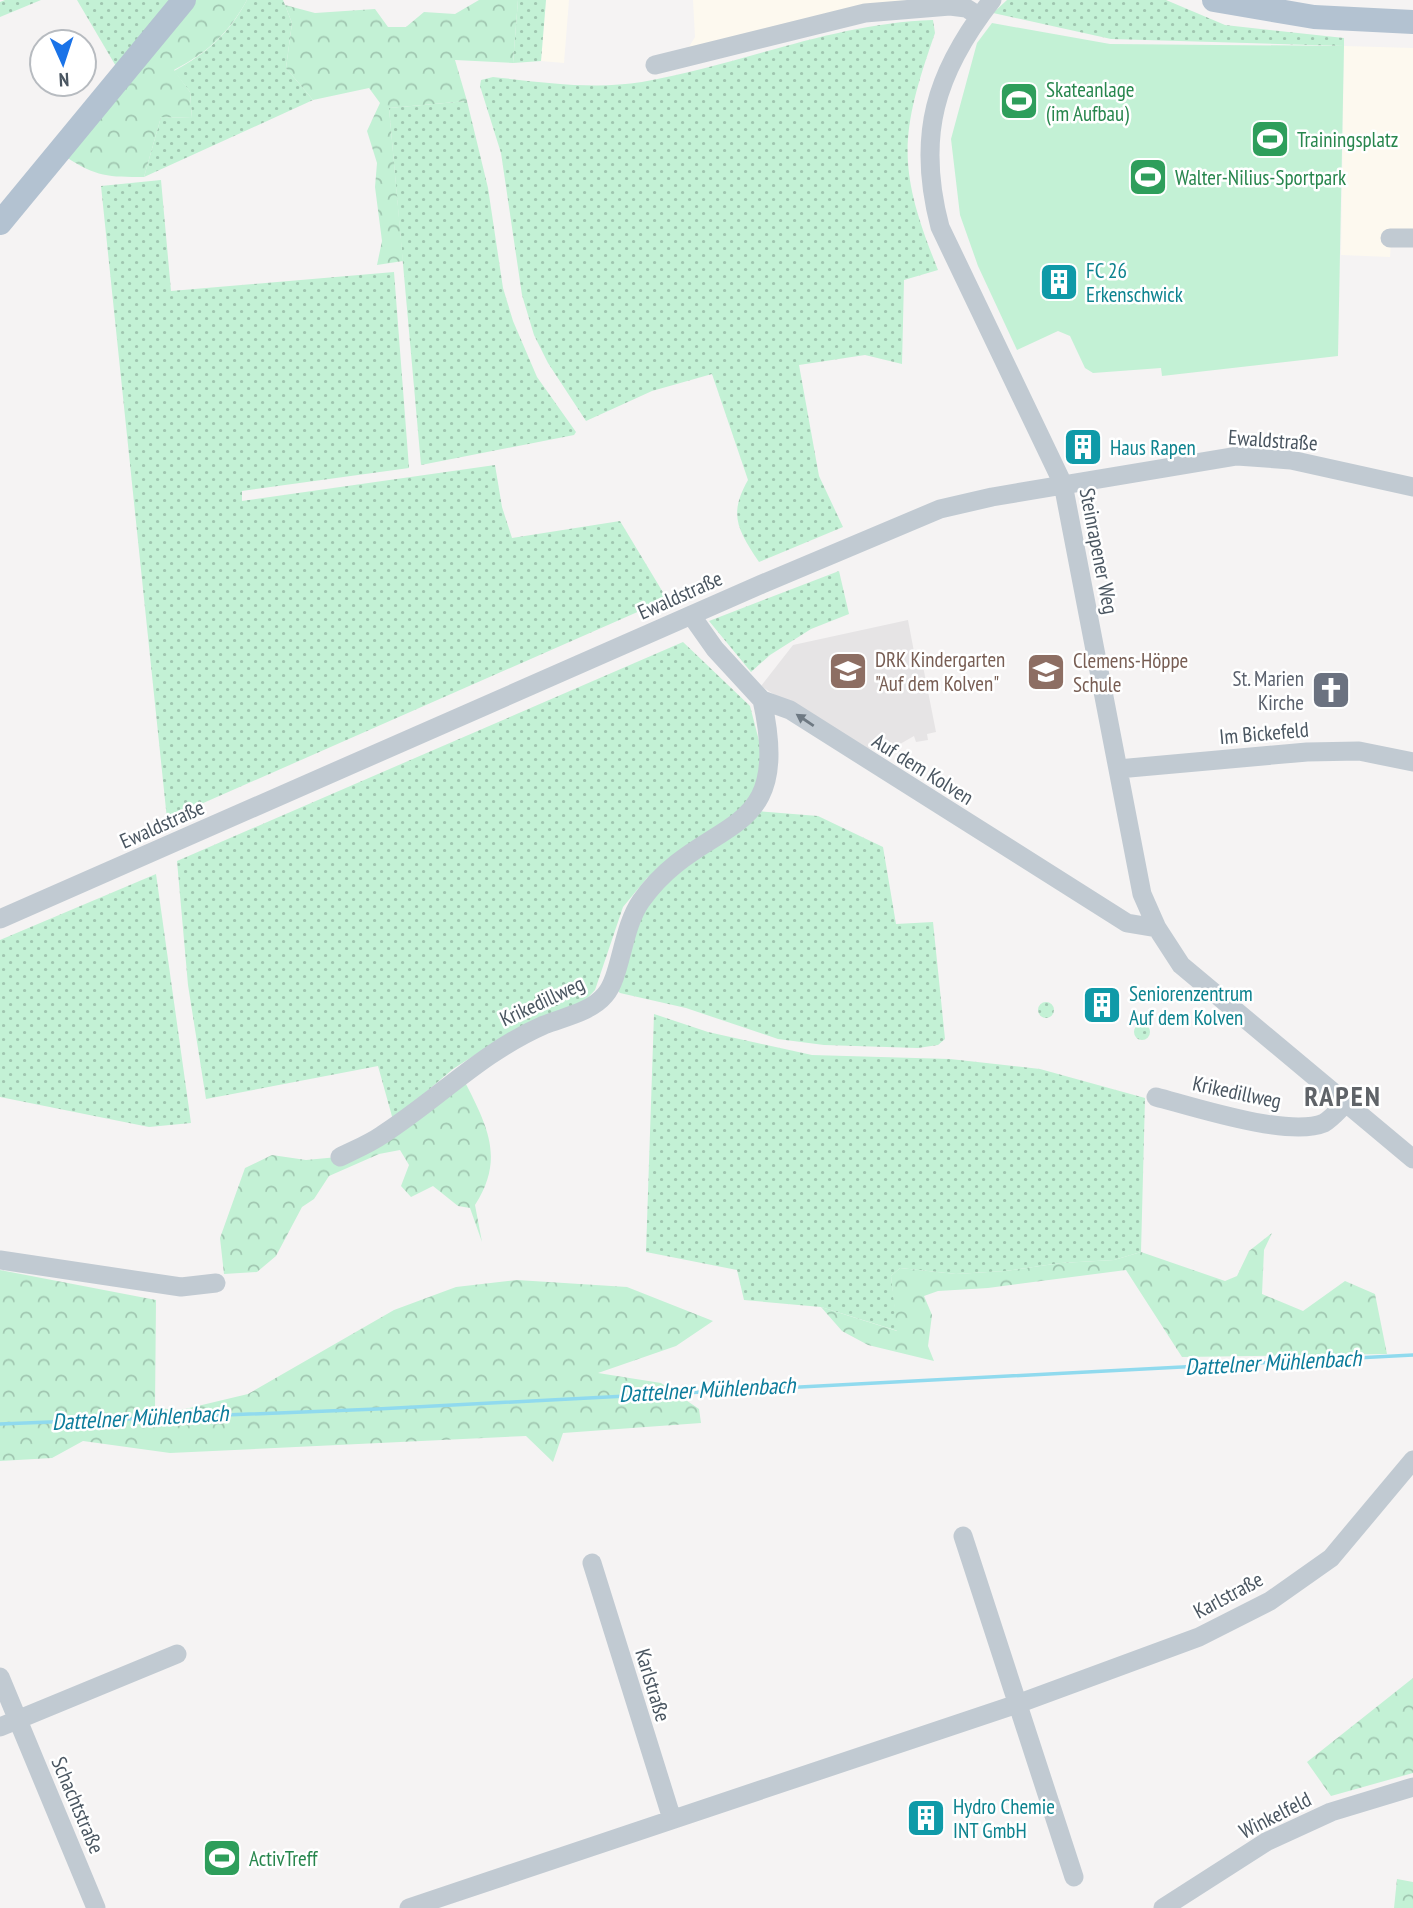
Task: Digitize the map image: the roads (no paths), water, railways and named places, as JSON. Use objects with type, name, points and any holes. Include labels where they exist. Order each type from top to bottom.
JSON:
[{"type":"main road","points":[[0,223],[184,0]]},
{"type":"main road","points":[[1214,0],[1314,17],[1413,22]]},
{"type":"street","name":"Steinrapener Weg","points":[[992,0],[945,71],[934,107],[929,170],[934,204],[940,228],[1063,484],[1142,894],[1157,928],[1181,965],[1345,1105],[1413,1159]]},
{"type":"street","points":[[656,65],[865,13],[950,6],[966,8],[979,16]]},
{"type":"street","points":[[1390,238],[1413,238]]},
{"type":"street","name":"Ewaldstraße","points":[[0,919],[691,615],[940,509],[1063,484],[1237,456],[1291,460],[1413,487]]},
{"type":"street","name":"Auf dem Kolven","points":[[691,615],[715,649],[762,700],[789,710],[1126,923],[1157,928]]},
{"type":"street","name":"Krikedillweg","points":[[340,1157],[382,1136],[503,1044],[592,1006],[607,994],[628,922],[640,902],[654,884],[753,808],[767,786],[771,760],[770,734],[762,700]]},
{"type":"street","name":"Im Bickefeld","points":[[1118,769],[1320,751],[1359,751],[1413,762]]},
{"type":"street","name":"Krikedillweg","points":[[1156,1097],[1276,1125],[1302,1128],[1325,1122],[1345,1105]]},
{"type":"street","points":[[0,1260],[181,1287],[216,1283]]},
{"type":"street","name":"Karlstraße","points":[[409,1908],[435,1904],[672,1819],[1020,1703],[1199,1637],[1270,1601],[1331,1558],[1413,1460]]},
{"type":"street","points":[[963,1536],[1020,1703],[1074,1877]]},
{"type":"street","name":"Karlstraße","points":[[592,1563],[672,1819]]},
{"type":"street","points":[[9,1723],[177,1654]]},
{"type":"street","name":"Schachtstraße","points":[[0,1677],[9,1723],[96,1908]]},
{"type":"street","name":"Winkelfeld","points":[[1169,1906],[1266,1842],[1331,1812],[1413,1787]]},
{"type":"waterway","name":"Dattelner Mühlenbach","points":[[0,1424],[377,1409],[1413,1355]]},
{"type":"place","name":"Skateanlage (im Aufbau)","points":[[1019,101]]},
{"type":"place","name":"Trainingsplatz","points":[[1270,139]]},
{"type":"place","name":"Walter-Nilius-Sportpark","points":[[1148,177]]},
{"type":"place","name":"FC 26 Erkenschwick","points":[[1059,282]]},
{"type":"place","name":"Haus Rapen","points":[[1083,447]]},
{"type":"place","name":"DRK Kindergarten \"Auf dem Kolven\"","points":[[848,671]]},
{"type":"place","name":"Clemens-Höppe Schule","points":[[1046,672]]},
{"type":"place","name":"St. Marien Kirche","points":[[1331,690]]},
{"type":"place","name":"Seniorenzentrum Auf dem Kolven","points":[[1102,1005]]},
{"type":"place","name":"Hydro Chemie INT GmbH","points":[[926,1818]]},
{"type":"place","name":"ActivTreff","points":[[222,1858]]},
{"type":"district","name":"RAPEN","points":[[1343,1095]]}]
